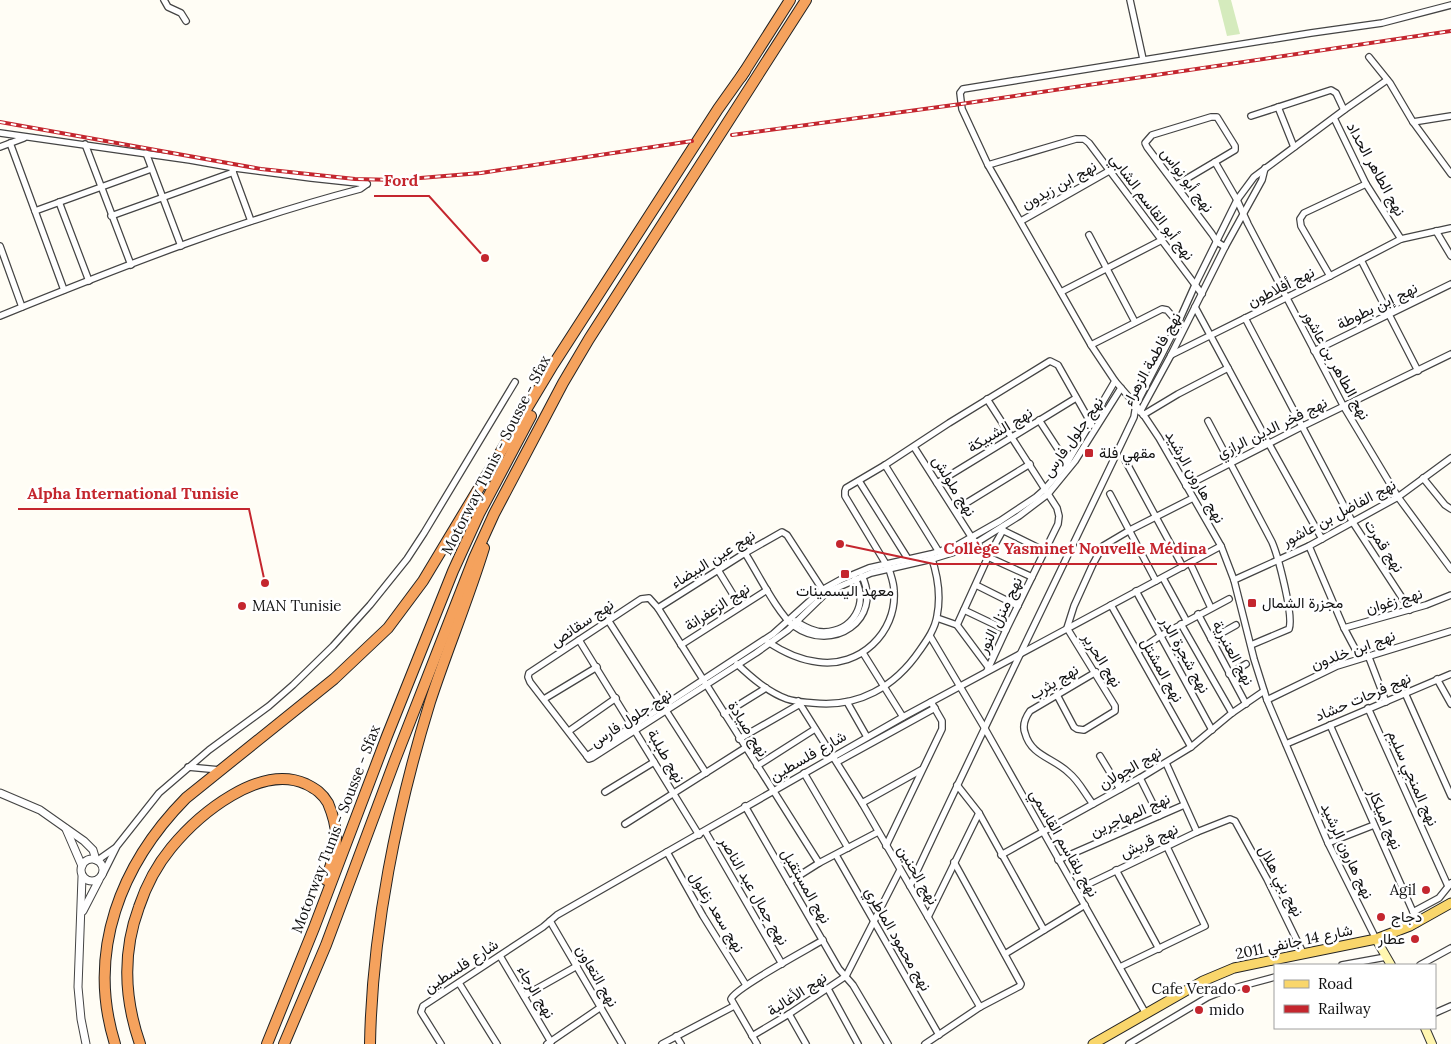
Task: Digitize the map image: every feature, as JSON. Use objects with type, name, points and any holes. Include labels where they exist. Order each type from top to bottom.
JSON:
[{"type":"highway","name":"Motorway Tunis - Sousse - Sfax","points":[[266,1044],[314,928],[387,736],[453,571],[479,514],[563,357],[790,0]]},
{"type":"highway","name":"Motorway Tunis - Sousse - Sfax","points":[[494,514],[563,382],[589,339],[806,0]]},
{"type":"highway","points":[[115,1044],[106,1002],[106,961],[110,927],[123,887],[144,848],[186,798],[334,680],[382,635],[393,622],[423,581],[554,365],[744,71]]},
{"type":"highway","points":[[284,1044],[326,945],[446,627],[494,514]]},
{"type":"highway","points":[[370,1044],[380,923],[405,795],[430,702],[478,568],[494,514]]},
{"type":"highway","points":[[140,1044],[133,1025],[127,992],[128,958],[136,915],[144,894],[160,863],[183,834],[216,806],[249,787],[274,779],[286,778],[298,780],[318,789],[325,797],[332,811],[336,840],[314,928]]},
{"type":"main road","name":"شارع 14 جانفي 2011","points":[[1095,1043],[1204,981],[1234,968],[1376,939],[1418,923],[1451,903]]},
{"type":"main road","points":[[1376,939],[1390,964]]},
{"type":"main road","points":[[1425,1029],[1432,1044]]},
{"type":"street","points":[[164,0],[168,7],[181,13],[186,20]]},
{"type":"street","points":[[1130,0],[1143,59],[1389,22],[1451,5]]},
{"type":"street","points":[[1369,57],[1390,83],[1413,122],[1451,174]]},
{"type":"street","name":"نهج هارون الرشيد","points":[[1143,59],[963,89],[960,98],[962,109],[988,165],[1091,345],[1115,381],[1142,413],[1221,546],[1234,580],[1267,700],[1328,843],[1376,939]]},
{"type":"street","name":"نهج فاطمة الزهراء","points":[[1134,417],[1136,405],[1178,323],[1194,285],[1237,200],[1254,177],[1387,80]]},
{"type":"street","points":[[1251,116],[1331,90],[1336,93],[1344,110]]},
{"type":"street","points":[[1278,108],[1294,147]]},
{"type":"street","points":[[1413,122],[1451,116]]},
{"type":"street","name":"نهج أبو نواس","points":[[1215,162],[1235,150],[1235,146],[1216,117],[1152,135],[1146,140],[1147,147],[1216,242]]},
{"type":"street","name":"نهج الطاهر الحداد","points":[[1334,118],[1366,184],[1400,239],[1451,228]]},
{"type":"street","points":[[0,133],[146,153],[234,170],[367,184],[360,189],[304,204],[181,246],[0,316]]},
{"type":"street","points":[[0,147],[26,138]]},
{"type":"street","name":"نهج أبو القاسم الشابي","points":[[988,165],[1080,138],[1089,143],[1202,294]]},
{"type":"street","points":[[10,143],[64,290]]},
{"type":"street","points":[[85,144],[131,265]]},
{"type":"street","points":[[146,153],[181,246]]},
{"type":"street","points":[[1176,186],[1215,162]]},
{"type":"street","name":"نهج الطاهر بن عاشور","points":[[1215,162],[1237,200],[1344,407],[1398,497],[1451,569]]},
{"type":"street","name":"نهج فاطمة الزهراء","points":[[1134,417],[1142,413],[1243,213],[1262,180],[1265,168]]},
{"type":"street","points":[[35,211],[151,169]]},
{"type":"street","points":[[111,216],[234,170]]},
{"type":"street","points":[[234,170],[251,221]]},
{"type":"street","name":"نهج ابن زيدون","points":[[1021,221],[1109,171]]},
{"type":"street","points":[[1330,276],[1301,226],[1300,219],[1304,213],[1366,184]]},
{"type":"street","points":[[59,202],[89,281]]},
{"type":"street","points":[[1436,231],[1451,256]]},
{"type":"street","points":[[1212,234],[1220,234],[1230,239]]},
{"type":"street","points":[[1089,235],[1135,322]]},
{"type":"street","name":"نهج أفلاطون","points":[[1171,355],[1400,239]]},
{"type":"street","points":[[1061,292],[1162,240]]},
{"type":"street","points":[[1216,242],[1226,247]]},
{"type":"street","points":[[0,246],[22,307]]},
{"type":"street","points":[[1361,260],[1418,371]]},
{"type":"street","name":"نهج إبن بطوطة","points":[[1314,351],[1451,284]]},
{"type":"street","points":[[1195,308],[1322,539]]},
{"type":"street","points":[[1091,345],[1162,309],[1167,310],[1184,330]]},
{"type":"street","name":"نهج قمرت","points":[[1245,318],[1352,522],[1410,610]]},
{"type":"street","name":"نهج فخر الدين الرازي","points":[[1186,486],[1230,462],[1451,354]]},
{"type":"street","points":[[767,641],[789,654],[819,663],[842,661],[863,653],[876,642],[885,630],[891,616],[894,591],[887,566],[845,496],[844,491],[846,488],[1050,361],[1058,365],[1096,431]]},
{"type":"street","points":[[1142,413],[1228,368]]},
{"type":"street","name":"نهج جلول فارس","points":[[824,592],[887,566],[908,559],[932,557],[939,552],[974,540],[1046,492],[1067,463],[1115,381]]},
{"type":"street","points":[[82,914],[117,846],[159,793],[188,767],[224,738],[269,706],[293,685],[333,646],[370,605],[407,559],[424,533],[515,382]]},
{"type":"street","name":"نهج جلول فارس","points":[[704,683],[738,666],[792,622],[824,592],[857,572],[932,557],[1001,530],[1046,492],[1075,461],[1096,431],[1121,388]]},
{"type":"street","name":"نهج الشبيكة","points":[[937,483],[1076,398]]},
{"type":"street","name":"نهج منزل النور","points":[[987,399],[1030,464],[1057,508],[1059,516],[1058,524],[988,669]]},
{"type":"street","points":[[910,886],[984,727],[1022,653],[1134,417]]},
{"type":"street","points":[[1039,420],[1067,463]]},
{"type":"street","points":[[1208,421],[1272,542],[1278,559],[1290,625],[1286,631],[1251,645]]},
{"type":"street","name":"نهج ملولش","points":[[914,447],[974,540],[988,557]]},
{"type":"street","name":"نهج الفاضل بن عاشور","points":[[1234,580],[1309,546],[1398,497],[1451,458]]},
{"type":"street","points":[[1125,460],[1183,567]]},
{"type":"street","points":[[955,510],[1030,464]]},
{"type":"street","points":[[885,465],[939,552]]},
{"type":"street","points":[[1423,478],[1445,505],[1451,509]]},
{"type":"street","points":[[859,481],[908,559]]},
{"type":"street","points":[[1110,494],[1156,581]]},
{"type":"street","points":[[1067,628],[1069,616],[1098,554],[1110,541],[1193,498]]},
{"type":"street","points":[[957,625],[1001,530],[1045,551]]},
{"type":"street","name":"نهج عين البيضاء","points":[[658,608],[782,532],[787,535],[824,592]]},
{"type":"street","name":"شارع فلسطين","points":[[441,1044],[421,1009],[423,1006],[500,956],[557,915],[699,835],[745,806],[804,773],[835,759],[867,737],[988,669],[1022,653],[1221,546]]},
{"type":"street","points":[[1309,546],[1344,628],[1360,658]]},
{"type":"street","points":[[746,553],[784,616],[807,634],[821,637],[842,633],[851,628],[857,621],[866,605],[867,588],[862,576]]},
{"type":"street","points":[[733,661],[766,688],[799,703],[847,702],[862,698],[884,688],[902,673],[915,658],[930,636],[937,618],[939,586],[932,557]]},
{"type":"street","points":[[988,557],[1032,577]]},
{"type":"street","points":[[1190,563],[1211,608]]},
{"type":"street","points":[[718,570],[740,606]]},
{"type":"street","points":[[1163,578],[1232,713]]},
{"type":"street","points":[[792,622],[823,632],[840,628],[847,624],[856,614],[860,602],[860,590],[855,579]]},
{"type":"street","points":[[976,584],[1018,606]]},
{"type":"street","name":"نهج الزعفرانة","points":[[681,645],[767,590]]},
{"type":"street","name":"نهج شجرة الدر","points":[[1136,591],[1212,730]]},
{"type":"street","name":"نهج زغوان","points":[[1344,628],[1436,602],[1451,595]]},
{"type":"street","name":"نهج صيادة","points":[[649,598],[658,608],[819,863]]},
{"type":"street","name":"نهج سقانص","points":[[544,700],[530,682],[529,673],[640,599],[649,598]]},
{"type":"street","points":[[1138,651],[1184,622],[1228,599]]},
{"type":"street","name":"نهج المشتل","points":[[1111,605],[1192,747]]},
{"type":"street","points":[[964,610],[1006,630]]},
{"type":"street","name":"نهج العنبرية","points":[[1198,614],[1246,704]]},
{"type":"street","points":[[937,618],[957,625],[988,669]]},
{"type":"street","points":[[608,620],[706,773]]},
{"type":"street","points":[[1211,639],[1236,625]]},
{"type":"street","name":"نهج الحرير","points":[[1057,695],[1074,727],[1077,729],[1084,730],[1114,714],[1116,711],[1096,672],[1067,628]]},
{"type":"street","name":"نهج ابن خلدون","points":[[1267,700],[1330,669],[1360,658],[1451,631]]},
{"type":"street","name":"نهج بلقاسم القاسمي","points":[[930,636],[984,727],[1146,1014]]},
{"type":"street","name":"نهج طبلبة","points":[[579,640],[699,835]]},
{"type":"street","name":"نهج جلول فارس","points":[[568,731],[587,756],[634,728],[704,683],[733,661],[767,641]]},
{"type":"street","points":[[863,653],[903,717]]},
{"type":"street","points":[[1368,656],[1386,702]]},
{"type":"street","points":[[1230,674],[1246,664]]},
{"type":"street","points":[[597,667],[544,700],[568,731],[616,698]]},
{"type":"street","name":"نهج يثرب","points":[[1093,804],[1073,776],[1034,751],[1027,740],[1023,728],[1030,711],[1096,672]]},
{"type":"street","name":"نهج فرحات حشاد","points":[[1286,744],[1451,674]]},
{"type":"street","points":[[1437,680],[1451,704]]},
{"type":"street","points":[[724,714],[766,688]]},
{"type":"street","name":"نهج الجولان","points":[[1001,855],[1192,747],[1232,713],[1264,691]]},
{"type":"street","points":[[1405,693],[1451,796]]},
{"type":"street","points":[[847,702],[867,737]]},
{"type":"street","points":[[886,846],[942,729],[942,721],[931,702]]},
{"type":"street","points":[[739,738],[799,703]]},
{"type":"street","name":"نهج الحنين","points":[[799,703],[862,803],[980,1007]]},
{"type":"street","points":[[835,759],[935,708]]},
{"type":"street","name":"نهج المنجي سليم","points":[[1368,708],[1449,885]]},
{"type":"street","name":"نهج اميلكار","points":[[1330,725],[1418,923]]},
{"type":"street","points":[[757,766],[815,729]]},
{"type":"street","points":[[624,824],[745,748]]},
{"type":"street","points":[[1100,756],[1120,789]]},
{"type":"street","points":[[606,792],[654,762]]},
{"type":"street","points":[[1166,763],[1196,832]]},
{"type":"street","points":[[188,767],[220,770]]},
{"type":"street","points":[[862,803],[921,770]]},
{"type":"street","points":[[804,773],[848,848]]},
{"type":"street","points":[[1140,778],[1159,816]]},
{"type":"street","points":[[957,785],[979,813],[1044,930]]},
{"type":"street","points":[[0,793],[40,810],[90,846],[97,860],[103,866],[101,877]]},
{"type":"street","name":"نهج المهاجرين","points":[[1058,860],[1184,805]]},
{"type":"street","name":"نهج المستقبل","points":[[745,806],[839,969],[852,985],[888,1044]]},
{"type":"street","points":[[928,917],[979,813]]},
{"type":"street","name":"نهج قريش","points":[[1076,890],[1196,832],[1227,820],[1235,821]]},
{"type":"street","name":"نهج بني هلال","points":[[1235,821],[1267,879],[1303,954]]},
{"type":"street","points":[[1328,843],[1374,825]]},
{"type":"street","points":[[66,828],[82,866]]},
{"type":"street","name":"نهج جمال عبد الناصر","points":[[705,831],[782,964]]},
{"type":"street","points":[[789,882],[819,863],[878,832]]},
{"type":"street","points":[[86,1044],[78,987],[82,914],[82,877],[80,869],[87,860],[97,860],[117,846]]},
{"type":"street","points":[[1120,967],[1160,949],[1205,925],[1167,847]]},
{"type":"street","name":"نهج سعد زغلول","points":[[667,852],[703,916],[746,985]]},
{"type":"street","name":"نهج محمود الماطري","points":[[836,855],[872,921],[939,1035]]},
{"type":"street","points":[[925,1044],[980,1007],[1020,986],[1021,982],[954,862]]},
{"type":"street","name":"نهج الأغالبة","points":[[752,1036],[790,1014],[845,977],[872,921],[900,870]]},
{"type":"street","points":[[1116,870],[1160,949]]},
{"type":"street","points":[[82,877],[92,882],[101,877]]},
{"type":"street","points":[[1413,912],[1438,898],[1449,885]]},
{"type":"street","points":[[1005,954],[1085,905]]},
{"type":"street","name":"نهج التعاون","points":[[550,921],[622,1044]]},
{"type":"street","points":[[756,1044],[734,1006],[731,997],[746,985],[823,940]]},
{"type":"street","points":[[1422,964],[1451,948]]},
{"type":"street","name":"نهج الرجاء","points":[[500,956],[549,1043]]},
{"type":"street","points":[[1348,964],[1386,957]]},
{"type":"street","points":[[524,996],[577,966]]},
{"type":"street","points":[[1129,1044],[1223,990],[1274,977]]},
{"type":"street","points":[[460,983],[497,1044]]},
{"type":"street","points":[[828,989],[858,1044]]},
{"type":"street","points":[[662,1044],[734,1006]]},
{"type":"street","points":[[1436,1013],[1451,1006]]},
{"type":"street","points":[[549,1043],[601,1007]]},
{"type":"street","points":[[790,1014],[806,1044]]},
{"type":"street","points":[[674,1039],[681,1044]]},
{"type":"green space","points":[[1218,0],[1231,0],[1240,34],[1227,36]]},
{"type":"railway","points":[[732,135],[961,104],[1451,31]]},
{"type":"railway","points":[[0,122],[261,169],[355,179],[396,180],[481,173],[692,141]]},
{"type":"place","name":"Ford","points":[[485,258]]},
{"type":"place","name":"مقهي فلة","points":[[1089,453]]},
{"type":"place","name":"Collège Yasminet Nouvelle Médina","points":[[840,544]]},
{"type":"place","name":"معهد اليسمينات","points":[[845,574]]},
{"type":"place","name":"Alpha International Tunisie","points":[[265,583]]},
{"type":"place","name":"مجزرة الشمال","points":[[1252,603]]},
{"type":"place","name":"MAN Tunisie","points":[[242,606]]},
{"type":"place","name":"Agil","points":[[1426,890]]},
{"type":"place","name":"دجاج","points":[[1381,917]]},
{"type":"place","name":"عطار","points":[[1415,939]]},
{"type":"place","name":"Cafe Verado","points":[[1246,989]]},
{"type":"place","name":"mido","points":[[1199,1010]]}]
